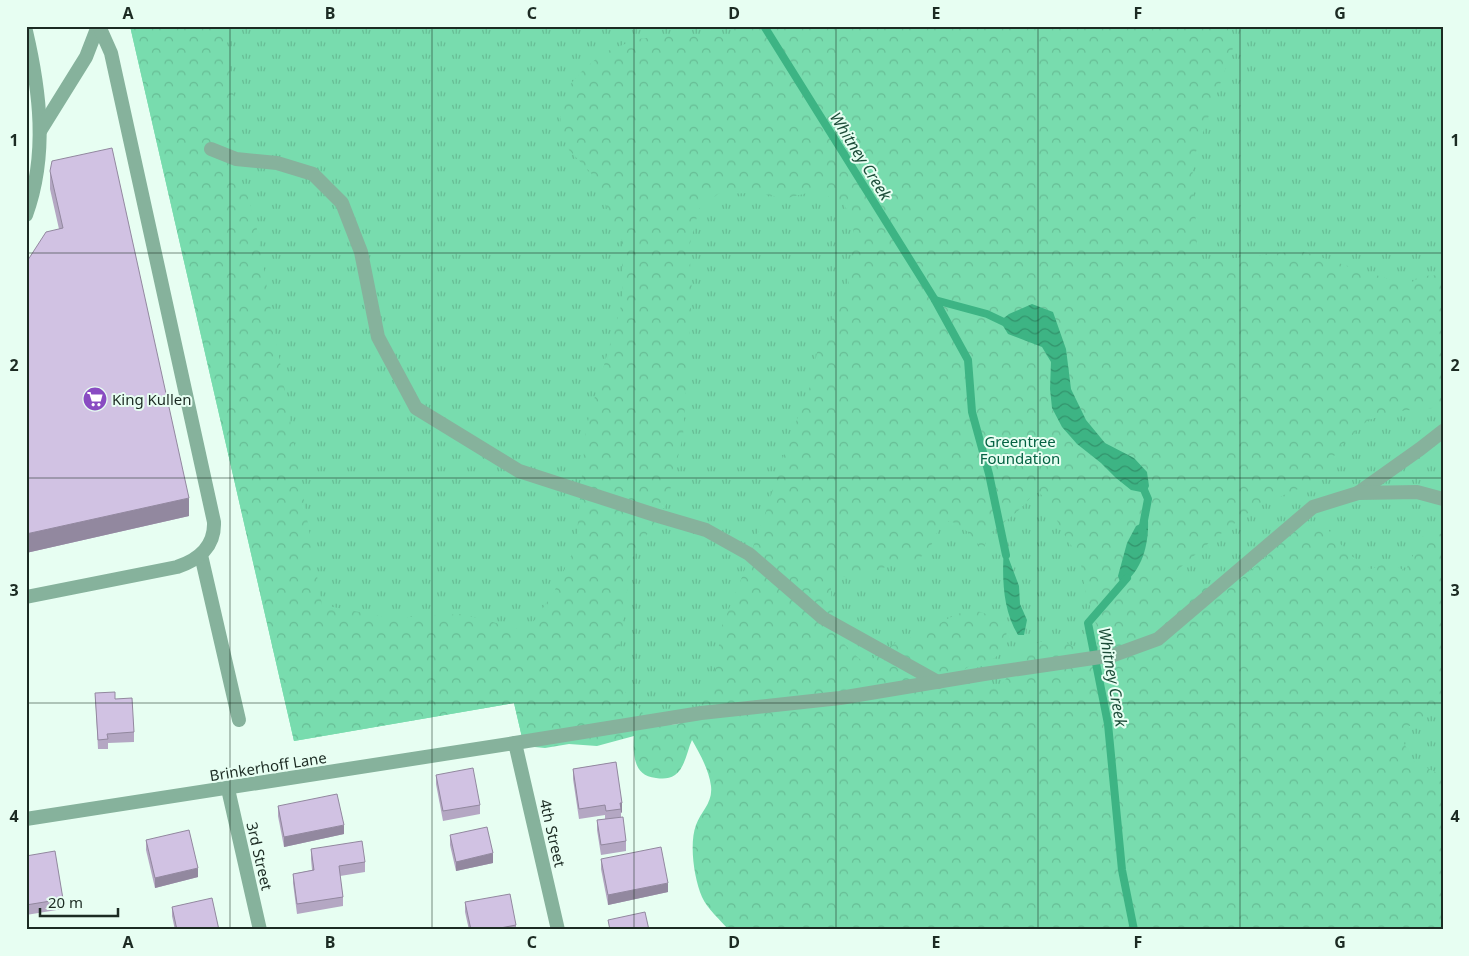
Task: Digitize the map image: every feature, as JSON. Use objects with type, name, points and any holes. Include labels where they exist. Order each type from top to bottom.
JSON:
[{"type":"street","points":[[26,597],[190,563],[201,555],[211,541],[214,532],[214,522],[111,53],[98,26]]},
{"type":"street","points":[[40,131],[86,57],[98,26]]},
{"type":"street","points":[[26,31],[35,71],[40,131],[36,177],[31,202],[26,215]]},
{"type":"street","points":[[211,149],[236,159],[277,163],[313,174],[342,203],[361,252],[378,337],[416,408],[519,471],[706,530],[750,554],[824,618],[938,682]]},
{"type":"street","points":[[1358,493],[1443,431]]},
{"type":"street","points":[[1358,493],[1417,492],[1443,498]]},
{"type":"street","name":"Brinkerhoff Lane","points":[[26,819],[228,789],[701,713],[840,698],[1114,655],[1158,639],[1314,507],[1358,493]]},
{"type":"street","points":[[201,555],[239,720]]},
{"type":"street","name":"4th Street","points":[[515,743],[558,930]]},
{"type":"street","name":"3rd Street","points":[[228,789],[260,930]]},
{"type":"green space","name":"Greentree Foundation","points":[[130,26],[1443,26],[1443,930],[691,717],[524,746],[514,703],[294,741]]},
{"type":"green space","name":"Greentree Foundation","points":[[130,26],[225,26],[226,50],[238,121],[238,175],[248,197],[256,224],[322,605],[392,618],[461,614],[527,631],[554,592],[576,545],[586,428],[623,299],[622,241],[591,173],[569,150],[560,118],[568,87],[583,70],[603,53],[637,39],[677,35],[737,37],[727,26],[1227,26],[1234,45],[1192,163],[1198,262],[1301,251],[1407,285],[1422,276],[1443,275],[1443,407],[1390,412],[1367,421],[1341,446],[1317,481],[1256,507],[1210,542],[1174,573],[1176,578],[1199,587],[1222,587],[1242,578],[1267,557],[1283,537],[1303,526],[1324,525],[1350,555],[1371,569],[1389,562],[1405,571],[1423,536],[1435,531],[1443,535],[1443,711],[1430,712],[1399,733],[1413,761],[1443,776],[1443,930],[729,930],[704,901],[695,871],[694,833],[698,820],[710,797],[711,786],[706,768],[692,740],[678,772],[664,779],[648,776],[639,769],[634,757],[634,736],[597,746],[569,744],[545,748],[524,746],[514,703],[294,741]],"holes":[[[816,191],[843,203],[854,222],[848,291],[819,342],[811,384],[788,442],[742,577],[722,626],[714,677],[703,701],[691,717],[678,724],[652,724],[625,692],[618,662],[631,560],[667,503],[683,436],[692,292],[689,247],[699,209],[718,194],[754,193],[787,198]],[[1042,347],[1066,349],[1071,389],[1086,420],[1105,443],[1134,458],[1131,490],[1077,444],[1052,408],[1050,389],[1052,363]],[[1039,492],[1048,503],[1066,538],[1080,558],[1085,590],[1097,627],[1098,644],[1090,654],[1067,643],[1046,640],[1029,648],[1020,657],[1003,683],[997,687],[979,690],[953,684],[969,666],[979,662],[991,661],[1004,647],[1007,629],[998,621],[982,613],[967,612],[949,618],[919,636],[897,642],[881,652],[866,665],[845,645],[832,609],[830,571],[845,577],[858,578],[898,562],[916,560],[928,552],[943,520],[961,527],[983,550],[988,535],[1017,512],[1031,497]]]},
{"type":"water","points":[[1032,304],[1053,312],[1066,349],[1071,389],[1086,420],[1105,443],[1134,458],[1147,472],[1149,486],[1146,493],[1131,490],[1077,444],[1062,427],[1052,408],[1050,389],[1051,362],[1042,347],[1008,334],[1000,321],[1009,314]]},
{"type":"water","points":[[1148,520],[1143,557],[1134,573],[1121,585],[1118,576],[1127,543],[1136,526]]},
{"type":"water","points":[[1004,546],[1019,586],[1020,604],[1027,620],[1024,635],[1018,635],[1006,603],[1003,580]]},
{"type":"building","name":"King Kullen","points":[[112,148],[189,498],[26,534],[26,263],[46,232],[63,228],[50,171],[52,161]]},
{"type":"building","points":[[115,692],[115,699],[132,698],[134,732],[107,734],[108,739],[98,740],[95,693]]},
{"type":"building","points":[[616,762],[622,803],[620,803],[621,809],[606,811],[605,805],[579,809],[573,769]]},
{"type":"building","points":[[473,768],[480,805],[443,811],[436,775]]},
{"type":"building","points":[[337,794],[344,825],[284,837],[278,806]]},
{"type":"building","points":[[623,817],[626,841],[601,845],[597,820]]},
{"type":"building","points":[[487,827],[493,853],[456,862],[450,835]]},
{"type":"building","points":[[189,830],[198,868],[155,878],[146,840]]},
{"type":"building","points":[[362,841],[365,862],[339,866],[343,897],[297,904],[293,874],[314,870],[311,849]]},
{"type":"building","points":[[661,847],[668,883],[608,895],[601,859]]},
{"type":"building","points":[[55,851],[63,899],[26,905],[26,856]]},
{"type":"building","points":[[510,894],[516,925],[490,930],[471,930],[465,902]]},
{"type":"building","points":[[212,898],[219,930],[177,930],[172,907]]},
{"type":"building","points":[[645,912],[649,930],[610,930],[608,920]]},
{"type":"waterway","name":"Whitney Creek","points":[[764,26],[935,300],[987,314],[1008,324]]},
{"type":"waterway","name":"Whitney Creek","points":[[935,300],[968,360],[972,412],[989,474],[1006,555]]},
{"type":"waterway","name":"Whitney Creek","points":[[1142,485],[1148,499],[1142,531]]},
{"type":"waterway","name":"Whitney Creek","points":[[1127,578],[1088,623],[1108,724],[1122,870],[1134,930]]},
{"type":"place","name":"King Kullen","points":[[95,399]]}]
